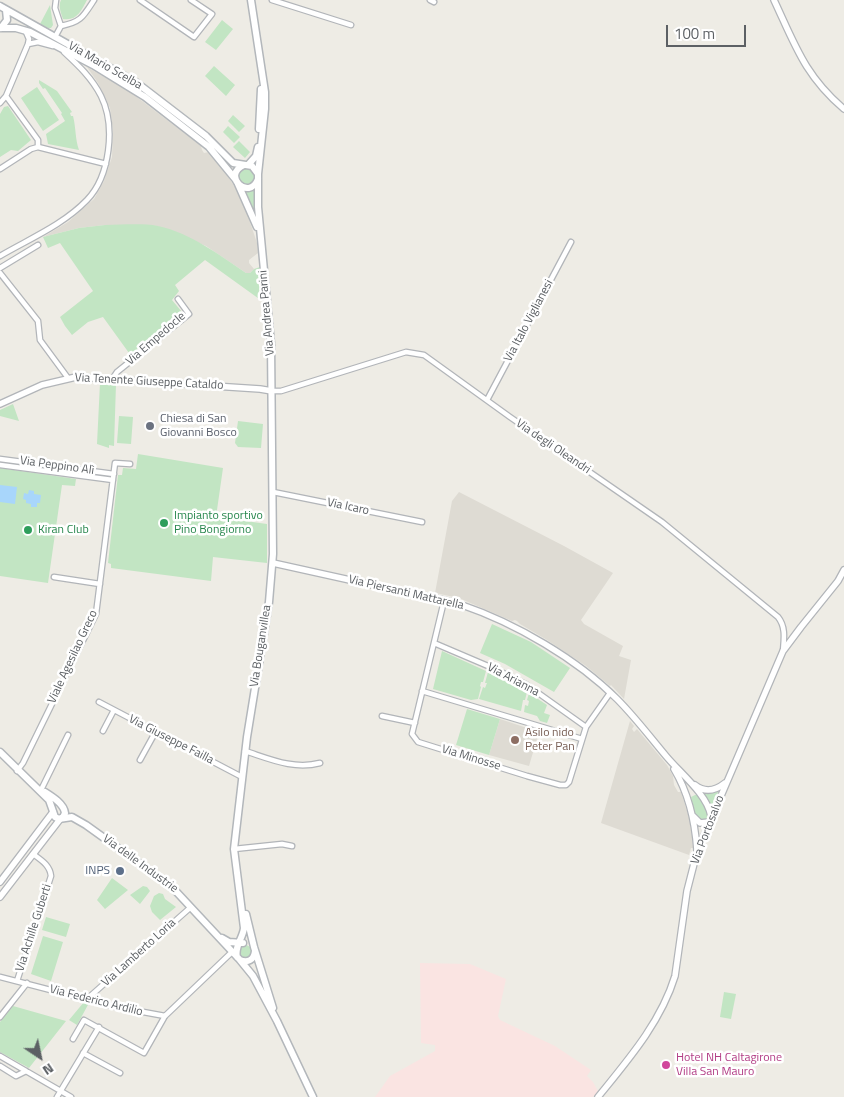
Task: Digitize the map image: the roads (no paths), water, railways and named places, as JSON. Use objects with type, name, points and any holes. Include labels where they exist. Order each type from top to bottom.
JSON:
[{"type":"main road","points":[[246,165],[255,168],[259,176],[256,184],[250,188],[243,188],[237,182],[236,172],[253,160],[258,152],[262,73],[251,0]]},
{"type":"main road","name":"Via Mario Scelba","points":[[0,6],[137,83],[206,136],[233,163],[246,165]]},
{"type":"main road","points":[[0,28],[7,20],[6,10]]},
{"type":"main road","name":"Via Mario Scelba","points":[[0,28],[23,29],[109,74],[145,97],[209,147],[237,182],[260,236]]},
{"type":"main road","name":"Via Andrea Parini","points":[[262,73],[266,92],[258,207],[271,344],[272,391]]},
{"type":"main road","name":"Via Bouganvillea","points":[[241,900],[234,849],[242,777],[269,602],[273,563],[272,391]]},
{"type":"main road","points":[[0,752],[17,771],[86,825]]},
{"type":"main road","points":[[39,789],[49,800],[56,817],[72,817],[86,825]]},
{"type":"main road","points":[[53,812],[58,806],[64,808]]},
{"type":"main road","points":[[62,818],[65,814],[64,808]]},
{"type":"main road","name":"Via delle Industrie","points":[[86,825],[171,886],[212,929]]},
{"type":"main road","points":[[241,900],[250,928],[255,955],[250,960],[244,961],[237,956],[236,951],[244,928],[241,900]]},
{"type":"main road","points":[[212,929],[229,942],[250,943],[254,949],[277,1021]]},
{"type":"main road","points":[[212,929],[237,956],[252,976],[277,1021],[313,1097]]},
{"type":"street","points":[[55,37],[60,26],[55,8],[56,0]]},
{"type":"street","points":[[60,26],[78,21],[84,16],[94,0]]},
{"type":"street","points":[[140,0],[194,37],[212,14],[191,0]]},
{"type":"street","points":[[272,0],[351,24]]},
{"type":"street","points":[[774,0],[802,61],[811,76],[844,109]]},
{"type":"street","points":[[0,103],[6,96],[28,44],[29,36],[23,29]]},
{"type":"street","points":[[0,256],[68,217],[80,207],[94,193],[108,154],[107,112],[102,98],[90,78],[61,48],[38,42],[28,44]]},
{"type":"street","points":[[6,96],[38,140],[38,147]]},
{"type":"street","points":[[0,169],[31,149],[38,147],[106,164]]},
{"type":"street","name":"Via Italo Viglianesi","points":[[487,400],[571,242]]},
{"type":"street","points":[[0,268],[38,245]]},
{"type":"street","points":[[0,273],[38,321],[40,340],[68,378]]},
{"type":"street","name":"Via Empedocle","points":[[113,378],[117,372],[189,314],[178,299]]},
{"type":"street","name":"Via degli Oleandri","points":[[272,391],[281,391],[409,352],[424,355],[662,522],[778,617],[784,630],[783,651]]},
{"type":"street","name":"Via Tenente Giuseppe Cataldo","points":[[0,404],[42,385],[68,378],[87,376],[272,391]]},
{"type":"street","name":"Via Peppino Alì","points":[[0,459],[114,474]]},
{"type":"street","points":[[114,474],[115,463],[130,464]]},
{"type":"street","name":"Via Peppino Alì","points":[[0,465],[113,480]]},
{"type":"street","name":"Viale Agesilao Greco","points":[[17,771],[96,614],[114,474]]},
{"type":"street","name":"Via Icaro","points":[[273,492],[422,522]]},
{"type":"street","name":"Via Piersanti Mattarella","points":[[273,563],[461,604],[536,639],[582,670],[610,693],[639,723],[668,758]]},
{"type":"street","name":"Via Portosalvo","points":[[598,1097],[641,1042],[656,1019],[671,989],[676,976],[687,891],[698,852],[783,651],[838,581],[844,570]]},
{"type":"street","points":[[54,578],[100,584]]},
{"type":"street","points":[[382,716],[415,723],[444,601]]},
{"type":"street","name":"Via Arianna","points":[[434,643],[527,685],[586,727]]},
{"type":"street","points":[[422,691],[582,739]]},
{"type":"street","name":"Via Minosse","points":[[415,723],[412,734],[418,742],[564,786],[569,782],[586,727],[610,693]]},
{"type":"street","name":"Via Giuseppe Failla","points":[[99,702],[242,777]]},
{"type":"street","points":[[103,731],[114,710]]},
{"type":"street","points":[[140,760],[156,731]]},
{"type":"street","points":[[39,789],[68,735]]},
{"type":"street","points":[[246,751],[294,766],[309,766],[320,763]]},
{"type":"street","points":[[668,758],[690,782],[709,808],[710,820],[700,823],[693,816]]},
{"type":"street","points":[[668,758],[686,792],[693,816],[698,852]]},
{"type":"street","points":[[690,782],[705,790],[716,789],[727,782]]},
{"type":"street","points":[[0,882],[53,812]]},
{"type":"street","points":[[0,897],[62,818]]},
{"type":"street","points":[[234,849],[282,844],[292,846]]},
{"type":"street","name":"Via Achille Guberti","points":[[17,981],[51,876],[47,866],[33,854]]},
{"type":"street","name":"Via Lamberto Loria","points":[[87,1000],[191,906]]},
{"type":"street","points":[[72,1039],[84,1020],[144,1053],[165,1016],[237,956]]},
{"type":"street","name":"Via Federico Ardilio","points":[[0,977],[87,1000],[142,1013],[165,1016]]},
{"type":"street","points":[[0,1017],[27,983]]},
{"type":"street","points":[[56,1097],[99,1027]]},
{"type":"street","points":[[83,1053],[120,1072]]},
{"type":"street","points":[[0,1056],[70,1097]]},
{"type":"street","points":[[0,1066],[16,1076],[26,1071]]},
{"type":"water","points":[[0,485],[17,487],[15,504],[0,502]]},
{"type":"water","points":[[29,490],[34,491],[34,494],[41,495],[40,503],[37,503],[37,507],[31,507],[31,504],[26,503],[26,500],[23,499],[24,493],[28,494]]},
{"type":"place","name":"Chiesa di San Giovanni Bosco","points":[[150,426]]},
{"type":"place","name":"Impianto sportivo Pino Bongiorno","points":[[164,523]]},
{"type":"place","name":"Kiran Club","points":[[28,530]]},
{"type":"place","name":"Asilo nido Peter Pan","points":[[515,740]]},
{"type":"place","name":"INPS","points":[[120,871]]},
{"type":"place","name":"Hotel NH Caltagirone Villa San Mauro","points":[[666,1065]]}]
